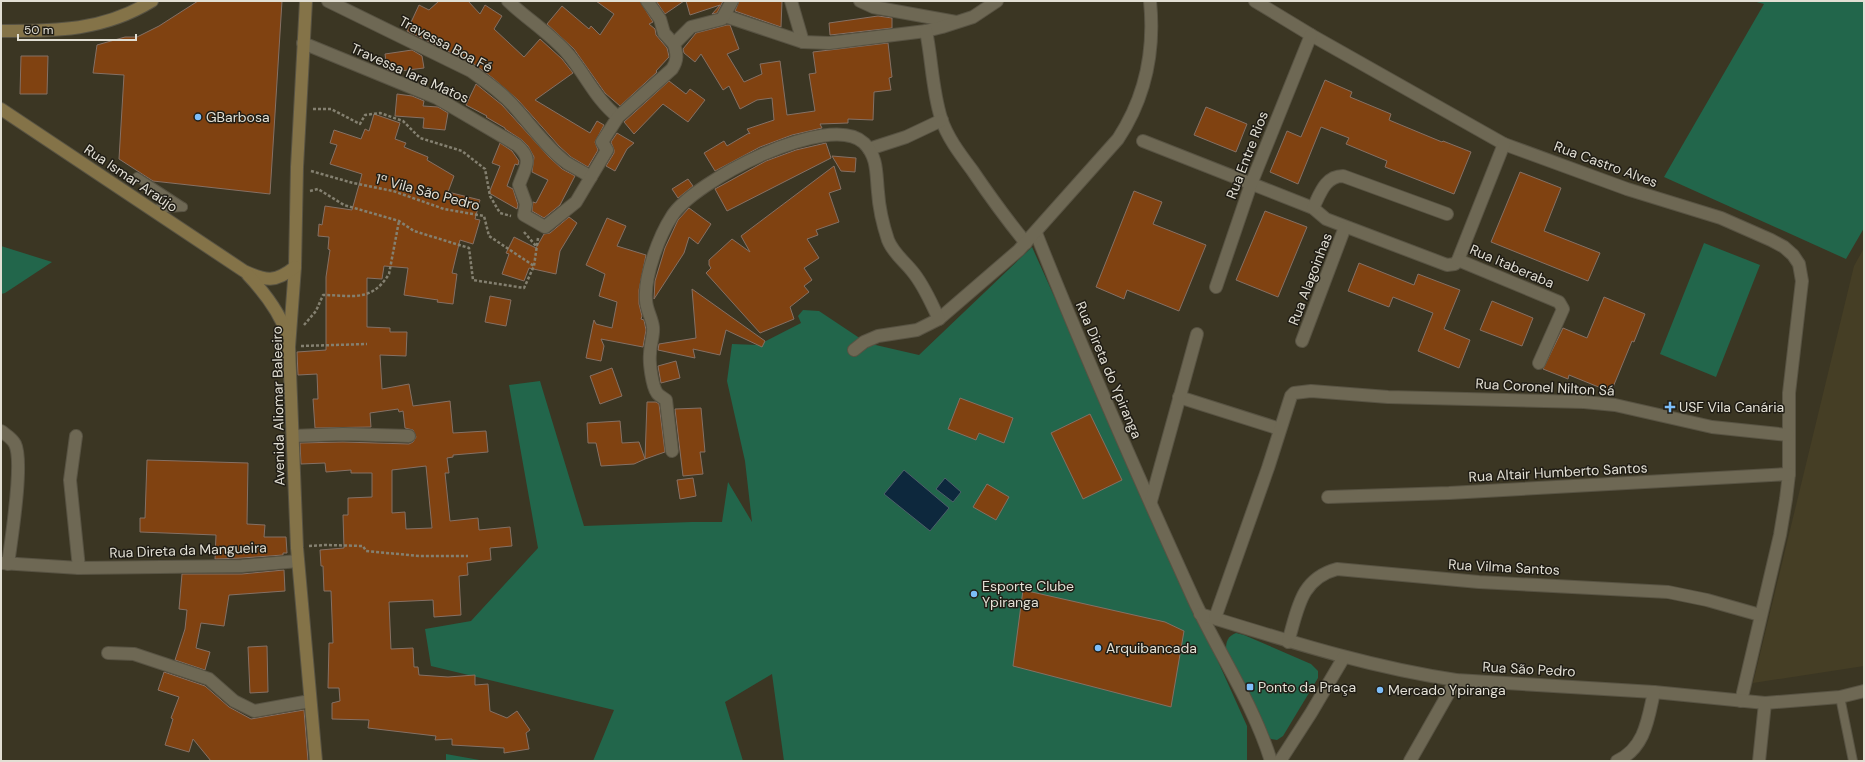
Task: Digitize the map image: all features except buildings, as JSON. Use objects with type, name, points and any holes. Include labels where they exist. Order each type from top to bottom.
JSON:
[{"type":"main road","points":[[1,31],[45,31],[81,28],[105,22],[136,11],[152,1]]},
{"type":"main road","name":"Avenida Aliomar Baleeiro","points":[[306,1],[297,167],[295,267],[289,343],[297,548],[316,761]]},
{"type":"main road","name":"Rua Ismar Araújo","points":[[1,108],[244,271],[269,280],[286,274],[295,267]]},
{"type":"main road","name":"Rua Ismar Araújo","points":[[244,271],[264,293],[282,319],[289,343]]},
{"type":"street","name":"Travessa Boa Fé","points":[[328,1],[471,71],[493,86],[567,163],[591,177]]},
{"type":"street","points":[[508,1],[558,43],[569,55],[601,102],[618,117]]},
{"type":"street","points":[[591,177],[607,150],[602,142],[618,117],[672,69],[676,62],[677,55],[674,44],[664,33],[660,19],[647,1]]},
{"type":"street","points":[[674,44],[691,27],[697,24],[706,24],[717,21],[725,16],[732,1]]},
{"type":"street","points":[[791,1],[803,42]]},
{"type":"street","points":[[860,1],[874,7],[960,22]]},
{"type":"street","points":[[725,16],[803,42],[829,43],[926,31],[973,17],[997,1]]},
{"type":"street","points":[[854,350],[864,342],[878,336],[917,330],[939,319],[1026,244],[1118,139],[1129,122],[1139,99],[1145,78],[1150,51],[1150,1]]},
{"type":"street","name":"Rua Castro Alves","points":[[1254,1],[1310,35],[1504,144],[1627,189],[1721,218],[1784,247],[1793,255],[1798,264],[1802,281],[1790,393],[1788,435]]},
{"type":"street","points":[[926,31],[930,49],[936,102],[942,120],[950,137],[966,162],[997,207],[1026,244]]},
{"type":"street","name":"Rua Entre Rios","points":[[1216,287],[1251,184],[1310,35]]},
{"type":"street","name":"Travessa Iara Matos","points":[[303,43],[437,98],[518,145],[526,153],[528,159],[519,185],[526,204],[524,215],[545,227],[576,202],[591,177]]},
{"type":"street","points":[[869,149],[906,137],[942,120]]},
{"type":"street","points":[[672,451],[666,400],[657,393],[652,376],[649,356],[653,327],[646,300],[653,258],[672,216],[680,205],[699,191],[758,155],[792,142],[824,135],[845,136],[862,142],[869,149],[874,159],[878,193],[888,241],[899,258],[912,271],[939,319]]},
{"type":"street","name":"Rua Itaberaba","points":[[1143,142],[1313,208],[1321,217],[1346,228],[1447,265],[1455,264],[1458,260],[1504,144]]},
{"type":"street","points":[[1313,208],[1326,183],[1336,176],[1343,176],[1447,214]]},
{"type":"street","name":"Rua Alagoinhas","points":[[1302,341],[1346,228]]},
{"type":"street","name":"Rua Direta do Ypiranga","points":[[1036,233],[1076,332],[1200,614],[1253,713],[1270,761]]},
{"type":"street","name":"Rua Itaberaba","points":[[1458,260],[1560,302],[1563,309],[1539,363]]},
{"type":"street","points":[[1151,501],[1197,334]]},
{"type":"street","name":"Rua Coronel Nilton Sá","points":[[1280,429],[1291,396],[1294,392],[1311,391],[1388,397],[1584,402],[1615,406],[1712,427],[1788,435]]},
{"type":"street","points":[[1180,397],[1280,429],[1215,618]]},
{"type":"street","name":"Rua Direta da Mangueira","points":[[1,432],[8,436],[15,444],[17,454],[15,513],[4,564],[79,568],[242,566],[298,561]]},
{"type":"street","points":[[293,436],[343,434],[409,436]]},
{"type":"street","points":[[1741,701],[1780,535],[1789,474],[1788,435]]},
{"type":"street","points":[[76,436],[70,480],[79,568]]},
{"type":"street","name":"Rua Altair Humberto Santos","points":[[1328,497],[1449,493],[1789,474]]},
{"type":"street","name":"Rua Vilma Santos","points":[[1288,642],[1298,608],[1306,589],[1323,573],[1337,569],[1479,582],[1668,592],[1706,600],[1760,615]]},
{"type":"street","name":"Rua São Pedro","points":[[1200,614],[1288,642],[1344,657],[1428,676],[1456,680],[1654,692],[1765,703],[1840,696],[1864,691]]},
{"type":"street","points":[[108,653],[134,654],[209,679],[234,701],[254,711],[310,701]]},
{"type":"street","points":[[1280,761],[1311,713],[1344,657]]},
{"type":"street","points":[[1410,761],[1456,680]]},
{"type":"street","points":[[1617,761],[1626,757],[1635,748],[1644,732],[1654,692]]},
{"type":"street","points":[[1759,761],[1765,703]]},
{"type":"lane","points":[[136,178],[183,207],[152,210]]},
{"type":"lane","points":[[1840,696],[1853,761]]},
{"type":"path","points":[[300,110],[331,109],[360,124],[365,115],[380,113],[403,121],[420,138],[462,151],[485,169],[490,196],[500,213],[511,215],[515,220]]},
{"type":"path","name":"1ª Vila São Pedro","points":[[297,167],[353,183],[392,191],[444,209],[484,216],[489,236],[534,266]]},
{"type":"path","points":[[296,193],[318,189],[344,205],[399,221],[414,231],[469,248],[474,280],[524,288],[534,266],[536,246],[522,229]]},
{"type":"path","points":[[289,343],[313,316],[323,295],[351,297],[373,292],[386,278],[389,274],[399,221]]},
{"type":"path","points":[[289,343],[367,344]]},
{"type":"path","points":[[297,548],[326,545],[348,545],[363,546],[366,551],[381,553],[468,556]]},
{"type":"shaded area","points":[[1864,248],[1864,666],[1753,683],[1854,266]]},
{"type":"green space","points":[[1753,1],[1864,1],[1864,228],[1846,259],[1664,177],[1764,4]]},
{"type":"green space","points":[[1704,243],[1760,265],[1716,377],[1660,354]]},
{"type":"green space","points":[[1,246],[52,262],[5,293],[1,294]]},
{"type":"green space","name":"Esporte Clube Ypiranga","points":[[1032,247],[1247,726],[1247,761],[784,761],[772,674],[725,702],[743,761],[593,761],[614,710],[431,666],[425,629],[471,621],[538,548],[509,385],[540,381],[584,526],[722,522],[728,482],[752,522],[745,461],[727,381],[732,344],[758,345],[801,323],[798,316],[803,310],[819,311],[867,343],[919,355]]},
{"type":"green space","points":[[1236,633],[1244,635],[1311,664],[1318,671],[1318,678],[1283,736],[1277,740],[1271,739],[1267,735],[1226,649],[1228,639]]},
{"type":"green space","points":[[446,754],[485,761],[446,761]]},
{"type":"water","points":[[904,470],[949,508],[930,531],[884,494]]},
{"type":"water","points":[[945,478],[961,492],[953,502],[936,489]]},
{"type":"place","name":"GBarbosa","points":[[198,117]]},
{"type":"place","name":"USF Vila Canária","points":[[1670,407]]},
{"type":"place","name":"Esporte Clube Ypiranga","points":[[974,594]]},
{"type":"place","name":"Arquibancada","points":[[1098,648]]},
{"type":"place","name":"Ponto da Praça","points":[[1250,687]]},
{"type":"place","name":"Mercado Ypiranga","points":[[1380,690]]}]
